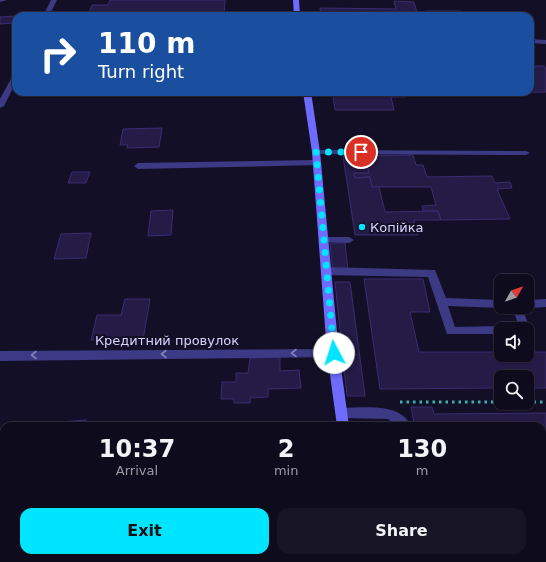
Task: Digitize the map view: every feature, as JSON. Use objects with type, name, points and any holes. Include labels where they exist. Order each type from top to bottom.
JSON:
[{"type":"street","points":[[48,12],[54,0]]},
{"type":"street","points":[[296,0],[297,12]]},
{"type":"street","points":[[534,41],[546,42]]},
{"type":"street","points":[[0,106],[12,83]]},
{"type":"street","points":[[308,96],[316,152],[334,353],[343,422]]},
{"type":"street","points":[[316,152],[526,153]]},
{"type":"street","points":[[138,166],[317,163]]},
{"type":"street","points":[[324,240],[349,240]]},
{"type":"street","points":[[326,271],[432,273],[450,332],[494,330]]},
{"type":"street","points":[[442,302],[494,304]]},
{"type":"street","points":[[534,304],[546,303]]},
{"type":"street","name":"Кредитний провулок","points":[[0,356],[334,353]]},
{"type":"street","points":[[342,413],[390,414],[400,422]]},
{"type":"path","points":[[394,402],[494,402]]},
{"type":"path","points":[[534,402],[546,402]]},
{"type":"building","points":[[110,0],[225,0],[224,12],[89,12],[92,5],[108,5]]},
{"type":"building","points":[[394,1],[414,2],[417,12],[320,12],[320,8],[396,9]]},
{"type":"building","points":[[425,11],[461,12],[425,12]]},
{"type":"building","points":[[12,16],[12,23],[0,24],[0,17]]},
{"type":"building","points":[[534,66],[544,66],[546,69],[546,92],[534,92]]},
{"type":"building","points":[[333,96],[406,97],[391,97],[394,110],[335,110]]},
{"type":"building","points":[[162,128],[159,147],[127,148],[128,145],[120,145],[123,129]]},
{"type":"building","points":[[413,155],[416,165],[423,165],[427,177],[492,176],[495,183],[510,182],[512,188],[497,189],[510,219],[441,220],[438,211],[423,211],[422,206],[436,205],[431,187],[372,187],[370,177],[355,178],[354,173],[369,173],[365,156]]},
{"type":"building","points":[[343,156],[365,156],[369,173],[354,173],[355,178],[370,177],[372,187],[379,187],[385,212],[438,211],[441,220],[414,220],[418,235],[355,235]]},
{"type":"building","points":[[72,172],[90,172],[86,183],[68,183]]},
{"type":"building","points":[[173,210],[171,235],[148,236],[151,211]]},
{"type":"building","points":[[91,233],[86,258],[54,259],[61,234]]},
{"type":"building","points":[[330,243],[345,243],[348,271],[333,271]]},
{"type":"building","points":[[364,279],[423,279],[430,312],[410,312],[419,352],[494,352],[494,362],[534,362],[534,352],[546,352],[546,388],[534,388],[534,370],[494,370],[494,388],[380,389]]},
{"type":"building","points":[[335,282],[350,282],[365,396],[347,396]]},
{"type":"building","points":[[125,299],[150,299],[143,340],[91,340],[97,315],[121,315]]},
{"type":"building","points":[[280,357],[280,371],[299,370],[301,388],[268,389],[268,397],[250,398],[250,403],[234,403],[234,399],[221,399],[222,382],[236,382],[236,373],[248,373],[250,358]]},
{"type":"building","points":[[411,407],[432,407],[434,414],[546,413],[546,422],[414,422]]},
{"type":"building","points":[[86,420],[86,422],[59,422]]},
{"type":"place","name":"Копійка","points":[[362,227]]},
{"type":"route","points":[[334,353],[316,152],[361,152]]}]
